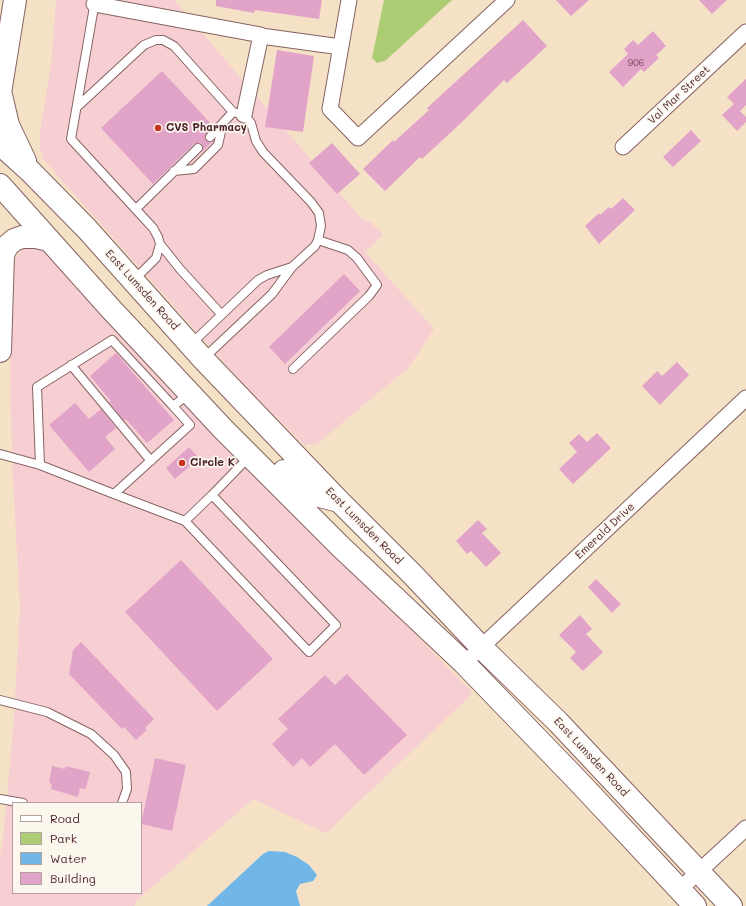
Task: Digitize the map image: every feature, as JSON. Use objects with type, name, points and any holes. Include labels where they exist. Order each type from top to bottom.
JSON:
[{"type":"main road","points":[[15,0],[0,92],[8,126],[30,171]]},
{"type":"main road","name":"East Lumsden Road","points":[[0,144],[30,171],[87,229],[197,351],[339,501],[414,575],[481,647],[558,722],[731,906]]},
{"type":"main road","points":[[0,185],[49,240],[181,400],[211,417],[340,547],[464,663],[578,781],[695,906]]},
{"type":"main road","points":[[0,351],[3,256],[7,246],[14,240],[22,237],[36,237],[49,240]]},
{"type":"main road","points":[[211,417],[218,412],[222,412],[308,493],[339,501]]},
{"type":"street","points":[[349,0],[330,109],[358,138],[508,0]]},
{"type":"street","points":[[94,2],[261,36],[341,47]]},
{"type":"street","name":"Val Mar Street","points":[[623,147],[746,32]]},
{"type":"street","points":[[239,114],[261,36]]},
{"type":"street","name":"Emerald Drive","points":[[464,663],[746,398]]},
{"type":"street","points":[[680,890],[746,828]]},
{"type":"lane","points":[[94,2],[71,139],[153,228],[160,244],[180,269],[221,314]]},
{"type":"lane","points":[[77,107],[144,45],[156,40],[163,40],[174,46],[239,114],[251,123],[256,141],[263,152],[316,207],[319,213],[321,226],[318,240],[310,251],[292,267],[272,294],[197,351]]},
{"type":"lane","points":[[210,137],[223,123],[239,114]]},
{"type":"lane","points":[[174,171],[194,169],[218,145],[223,123]]},
{"type":"lane","points":[[136,209],[198,148]]},
{"type":"lane","points":[[293,369],[369,296],[377,285],[357,258],[348,250],[318,240]]},
{"type":"lane","points":[[133,281],[156,258],[160,244]]},
{"type":"lane","points":[[197,351],[221,314],[258,280],[267,275],[292,267]]},
{"type":"lane","points":[[40,464],[37,387],[112,340],[181,400],[190,425],[114,494]]},
{"type":"lane","points":[[71,365],[151,461]]},
{"type":"lane","points":[[0,454],[40,464],[185,521],[309,652],[336,625],[212,495]]},
{"type":"lane","points":[[185,521],[250,456]]},
{"type":"lane","points":[[0,700],[47,712],[92,734],[114,754],[126,772],[127,789],[122,802]]},
{"type":"lane","points":[[0,799],[17,802]]},
{"type":"shaded area","points":[[56,0],[174,0],[361,218],[372,223],[383,235],[365,252],[434,329],[409,367],[317,444],[304,445],[243,384],[43,159],[40,148],[40,133],[52,57]]},
{"type":"shaded area","points":[[27,245],[44,247],[341,559],[473,693],[326,833],[253,799],[135,902],[135,906],[0,906],[0,855],[3,840],[14,719],[20,606],[12,460],[10,360],[14,301],[13,263],[22,249]]},
{"type":"green space","points":[[384,0],[452,0],[385,61],[377,63],[372,58]]},
{"type":"water","points":[[269,851],[285,852],[297,857],[309,865],[317,875],[313,881],[300,884],[296,891],[300,906],[207,906],[263,854]]},
{"type":"building","points":[[216,0],[322,0],[319,19],[255,10],[254,13],[216,6]]},
{"type":"building","points":[[556,0],[589,0],[571,16]]},
{"type":"building","points":[[699,0],[727,0],[712,14]]},
{"type":"building","points":[[523,20],[547,46],[507,83],[504,80],[462,122],[422,159],[420,157],[385,191],[363,169],[393,140],[394,142],[429,110],[427,108]]},
{"type":"building","points":[[653,31],[666,46],[656,55],[659,58],[644,72],[641,69],[623,87],[609,72],[628,54],[624,49],[633,40],[638,45]]},
{"type":"building","points":[[277,50],[314,56],[303,132],[265,127]]},
{"type":"building","name":"CVS Pharmacy","points":[[162,71],[213,126],[205,136],[207,141],[213,141],[202,152],[202,144],[194,144],[153,184],[101,128]]},
{"type":"building","points":[[746,79],[746,105],[740,111],[746,117],[746,122],[737,131],[722,115],[734,104],[727,97]]},
{"type":"building","points":[[691,130],[701,141],[673,167],[663,157]]},
{"type":"building","points":[[332,143],[360,174],[337,194],[309,163]]},
{"type":"building","points":[[623,198],[635,210],[599,244],[585,226],[599,213],[600,215],[609,207],[611,209]]},
{"type":"building","points":[[344,274],[360,291],[285,364],[269,347]]},
{"type":"building","points":[[116,353],[174,420],[147,443],[126,419],[124,421],[109,402],[111,401],[90,376]]},
{"type":"building","points":[[677,362],[689,375],[660,405],[642,386],[657,371],[662,376]]},
{"type":"building","points":[[75,403],[89,419],[101,409],[116,428],[105,437],[115,449],[89,472],[49,425]]},
{"type":"building","points":[[597,433],[611,448],[573,484],[559,469],[577,452],[569,443],[579,434],[587,442]]},
{"type":"building","name":"Circle K","points":[[189,447],[199,458],[175,479],[166,468]]},
{"type":"building","points":[[478,520],[487,529],[482,533],[501,553],[486,567],[471,551],[467,554],[456,541]]},
{"type":"building","points":[[181,560],[273,659],[217,711],[125,612]]},
{"type":"building","points":[[596,579],[621,604],[612,613],[588,587]]},
{"type":"building","points":[[580,615],[592,629],[586,634],[603,652],[583,671],[570,658],[576,652],[559,635]]},
{"type":"building","points":[[81,642],[154,719],[145,728],[147,730],[136,740],[124,727],[122,729],[69,674],[73,650]]},
{"type":"building","points":[[347,674],[407,735],[364,775],[335,744],[310,767],[302,758],[293,767],[272,744],[288,729],[278,719],[325,675],[335,685]]},
{"type":"building","points":[[155,758],[186,765],[172,831],[142,824]]},
{"type":"building","points":[[52,766],[65,769],[66,766],[90,772],[86,788],[80,788],[78,797],[51,789],[52,784],[49,783]]},
{"type":"place","name":"CVS Pharmacy","points":[[158,128]]},
{"type":"place","name":"Circle K","points":[[182,463]]}]
